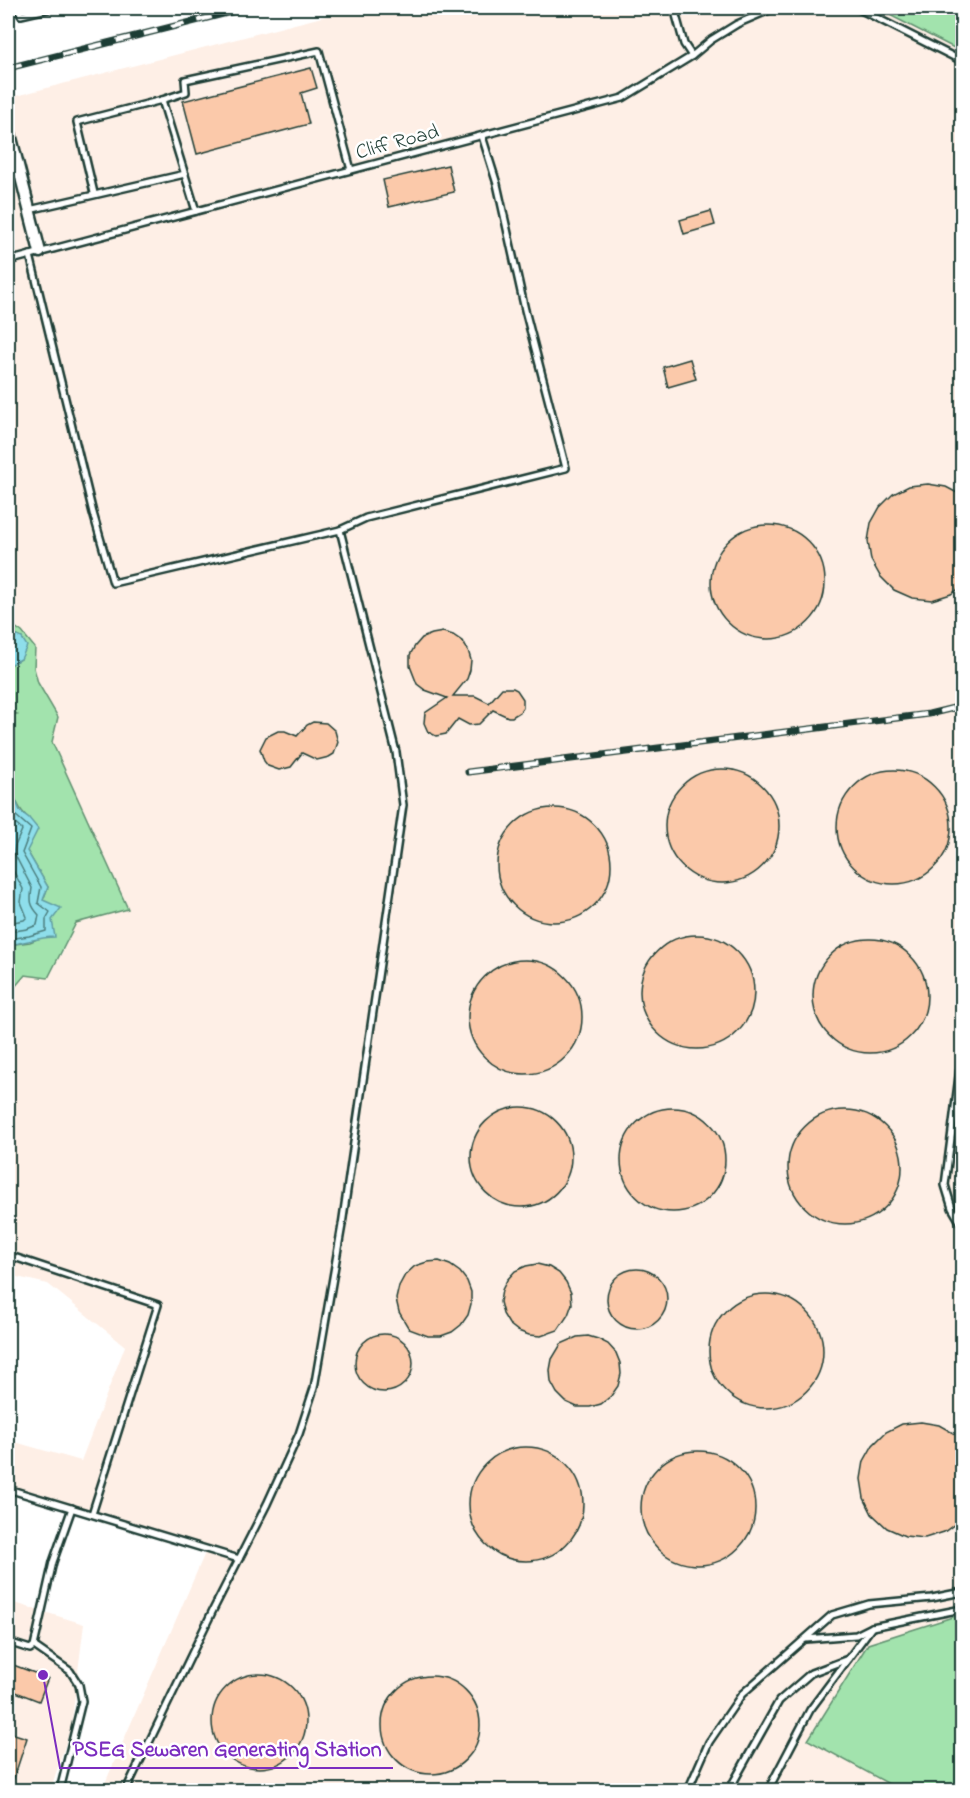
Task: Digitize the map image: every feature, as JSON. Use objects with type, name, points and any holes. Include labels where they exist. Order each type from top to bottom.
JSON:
[{"type":"street","points":[[8,126],[29,210],[35,254]]},
{"type":"lane","points":[[18,8],[21,15],[51,8]]},
{"type":"lane","points":[[674,8],[684,44],[692,56]]},
{"type":"lane","name":"Cliff Road","points":[[8,261],[623,98],[692,56],[719,35],[774,8]]},
{"type":"lane","points":[[857,8],[963,61]]},
{"type":"lane","points":[[94,193],[77,122],[186,92],[184,80],[320,51],[351,170]]},
{"type":"lane","points":[[162,100],[196,211]]},
{"type":"lane","points":[[35,254],[93,513],[113,583],[340,530],[366,518],[566,468],[525,310],[497,184],[482,136]]},
{"type":"lane","points":[[29,210],[48,207],[94,193],[184,174]]},
{"type":"lane","points":[[126,1791],[299,1434],[314,1388],[342,1225],[403,805],[394,743],[340,530]]},
{"type":"lane","points":[[963,1053],[945,1185],[952,1209],[963,1225]]},
{"type":"lane","points":[[8,1255],[158,1305],[92,1514]]},
{"type":"lane","points":[[8,1489],[239,1559]]},
{"type":"lane","points":[[8,1642],[30,1649],[34,1646],[53,1562],[72,1508]]},
{"type":"lane","points":[[688,1791],[709,1742],[742,1694],[832,1615],[839,1611],[869,1604],[932,1598],[963,1592]]},
{"type":"lane","points":[[805,1639],[856,1635],[872,1627],[963,1609]]},
{"type":"lane","points":[[768,1791],[810,1710],[872,1627]]},
{"type":"lane","points":[[34,1646],[70,1671],[79,1685],[82,1701],[60,1791]]},
{"type":"lane","points":[[729,1791],[779,1701],[811,1673],[848,1659]]},
{"type":"shaded area","points":[[357,8],[876,8],[962,52],[962,1614],[868,1644],[808,1740],[900,1790],[102,1790],[205,1553],[8,1494],[8,1440],[81,1461],[125,1346],[48,1284],[8,1275],[8,995],[25,975],[61,955],[76,923],[127,909],[52,742],[58,717],[38,683],[34,668],[35,648],[22,632],[8,622],[8,98]]},
{"type":"shaded area","points":[[8,1601],[84,1624],[71,1727],[53,1782],[78,1790],[8,1790]]},
{"type":"green space","points":[[876,8],[947,8],[962,14],[962,52]]},
{"type":"green space","points":[[8,622],[22,632],[35,648],[34,668],[38,683],[58,717],[52,742],[128,909],[76,923],[48,978],[25,975],[8,995],[8,945],[30,942],[42,937],[43,900],[48,887],[27,851],[29,818],[8,790],[8,716],[17,714],[8,709],[8,666],[21,659],[22,638],[8,632]]},
{"type":"green space","points":[[962,1614],[962,1790],[900,1790],[808,1740],[868,1644]]},
{"type":"water","points":[[8,632],[22,638],[27,646],[21,659],[8,666]]},
{"type":"water","points":[[8,790],[14,796],[20,811],[38,829],[27,851],[48,887],[43,900],[61,908],[52,920],[55,937],[8,945]]},
{"type":"building","points":[[311,68],[317,88],[301,93],[309,124],[197,154],[183,101]]},
{"type":"building","points":[[448,165],[454,192],[389,207],[383,180]]},
{"type":"building","points":[[711,211],[715,225],[684,234],[680,220]]},
{"type":"building","points":[[690,359],[696,379],[668,387],[663,367]]},
{"type":"building","points":[[928,484],[946,487],[963,496],[963,586],[951,594],[932,600],[912,598],[894,590],[880,576],[871,560],[868,541],[871,523],[880,507],[893,494],[909,486]]},
{"type":"building","points":[[768,525],[790,529],[809,541],[821,560],[825,582],[821,604],[809,623],[790,635],[768,639],[746,635],[727,623],[715,604],[711,582],[715,560],[727,541],[746,529]]},
{"type":"building","points":[[443,632],[462,641],[471,660],[467,679],[453,696],[475,696],[489,703],[502,688],[513,688],[523,699],[523,708],[520,712],[508,717],[493,710],[479,724],[469,725],[458,719],[446,734],[436,736],[428,732],[424,723],[425,713],[447,698],[425,690],[417,684],[410,666],[410,655],[422,638]]},
{"type":"building","points":[[313,722],[326,723],[335,731],[338,742],[334,754],[317,760],[302,753],[291,767],[279,770],[268,766],[260,749],[266,737],[278,731],[297,736]]},
{"type":"building","points":[[722,769],[744,773],[763,785],[775,804],[779,826],[775,848],[763,867],[744,879],[722,883],[700,879],[681,867],[669,848],[665,826],[669,804],[681,785],[700,773]]},
{"type":"building","points":[[894,770],[916,774],[935,786],[947,805],[951,827],[947,849],[935,868],[916,880],[894,884],[872,880],[853,868],[841,849],[837,827],[841,805],[853,786],[872,774]]},
{"type":"building","points":[[554,808],[576,812],[595,824],[607,843],[611,865],[607,887],[595,906],[576,918],[554,922],[532,918],[513,906],[501,887],[497,865],[501,843],[513,824],[532,812]]},
{"type":"building","points":[[697,935],[719,939],[738,951],[750,970],[754,992],[750,1014],[738,1033],[719,1045],[697,1049],[675,1045],[656,1033],[644,1014],[640,992],[644,970],[656,951],[675,939]]},
{"type":"building","points":[[870,939],[892,943],[911,955],[923,974],[927,996],[923,1018],[911,1037],[892,1049],[870,1053],[848,1049],[829,1037],[817,1018],[813,996],[817,974],[829,955],[848,943]]},
{"type":"building","points":[[525,960],[547,964],[566,976],[578,995],[582,1017],[578,1039],[566,1058],[547,1070],[525,1074],[503,1070],[484,1058],[472,1039],[468,1017],[472,995],[484,976],[503,964]]},
{"type":"building","points":[[521,1107],[540,1111],[556,1122],[567,1138],[571,1157],[567,1176],[556,1192],[540,1203],[521,1207],[502,1203],[486,1192],[475,1176],[471,1157],[475,1138],[486,1122],[502,1111]]},
{"type":"building","points":[[673,1108],[693,1112],[710,1123],[721,1140],[725,1160],[721,1180],[710,1197],[693,1208],[673,1212],[653,1208],[636,1197],[625,1180],[621,1160],[625,1140],[636,1123],[653,1112]]},
{"type":"building","points":[[845,1110],[867,1114],[886,1126],[898,1145],[902,1167],[898,1189],[886,1208],[867,1220],[845,1224],[823,1220],[804,1208],[792,1189],[788,1167],[792,1145],[804,1126],[823,1114]]},
{"type":"building","points":[[439,1261],[460,1272],[467,1281],[471,1292],[471,1304],[468,1315],[452,1332],[441,1336],[428,1336],[409,1329],[399,1312],[396,1299],[405,1275],[415,1266]]},
{"type":"building","points":[[537,1264],[559,1273],[571,1293],[572,1304],[558,1330],[541,1336],[518,1331],[509,1324],[500,1302],[502,1290],[515,1271]]},
{"type":"building","points":[[637,1269],[654,1274],[662,1282],[667,1299],[662,1316],[654,1324],[637,1329],[620,1324],[612,1316],[607,1299],[612,1282],[620,1274]]},
{"type":"building","points":[[766,1294],[788,1298],[807,1310],[819,1329],[823,1351],[819,1373],[807,1392],[788,1404],[766,1408],[744,1404],[725,1392],[713,1373],[709,1351],[713,1329],[725,1310],[744,1298]]},
{"type":"building","points":[[378,1334],[390,1334],[400,1338],[409,1347],[413,1369],[405,1384],[390,1392],[378,1392],[368,1388],[359,1379],[355,1369],[355,1357],[359,1347],[368,1338]]},
{"type":"building","points":[[588,1336],[608,1344],[616,1353],[621,1374],[618,1386],[601,1404],[577,1407],[566,1402],[557,1393],[551,1382],[550,1370],[552,1359],[561,1344],[577,1337]]},
{"type":"building","points":[[921,1422],[939,1425],[955,1434],[963,1442],[963,1518],[944,1532],[925,1538],[905,1536],[887,1528],[872,1514],[864,1498],[861,1479],[864,1461],[873,1445],[886,1432],[902,1424]]},
{"type":"building","points":[[526,1447],[548,1451],[567,1463],[579,1482],[583,1504],[579,1526],[567,1545],[548,1557],[526,1561],[504,1557],[485,1545],[473,1526],[469,1504],[473,1482],[485,1463],[504,1451]]},
{"type":"building","points":[[698,1451],[720,1455],[739,1467],[751,1486],[755,1508],[751,1530],[739,1549],[720,1561],[698,1565],[676,1561],[657,1549],[645,1530],[641,1508],[645,1486],[657,1467],[676,1455]]},
{"type":"building","points":[[8,1663],[48,1678],[39,1701],[8,1689]]},
{"type":"building","points":[[259,1674],[277,1678],[292,1688],[302,1703],[306,1721],[302,1739],[292,1754],[277,1764],[259,1768],[241,1764],[226,1754],[216,1739],[212,1721],[216,1703],[226,1688],[241,1678]]},
{"type":"building","points":[[431,1676],[441,1677],[458,1684],[472,1698],[479,1715],[479,1735],[472,1752],[458,1766],[441,1773],[431,1774],[421,1773],[404,1766],[390,1752],[383,1735],[382,1725],[383,1715],[390,1698],[404,1684],[421,1677]]},
{"type":"building","points":[[8,1732],[27,1738],[10,1790],[8,1789]]},
{"type":"railway","points":[[8,68],[247,8]]},
{"type":"railway","points":[[468,772],[929,714],[962,706]]},
{"type":"place","name":"PSEG Sewaren Generating Station","points":[[43,1675]]}]
